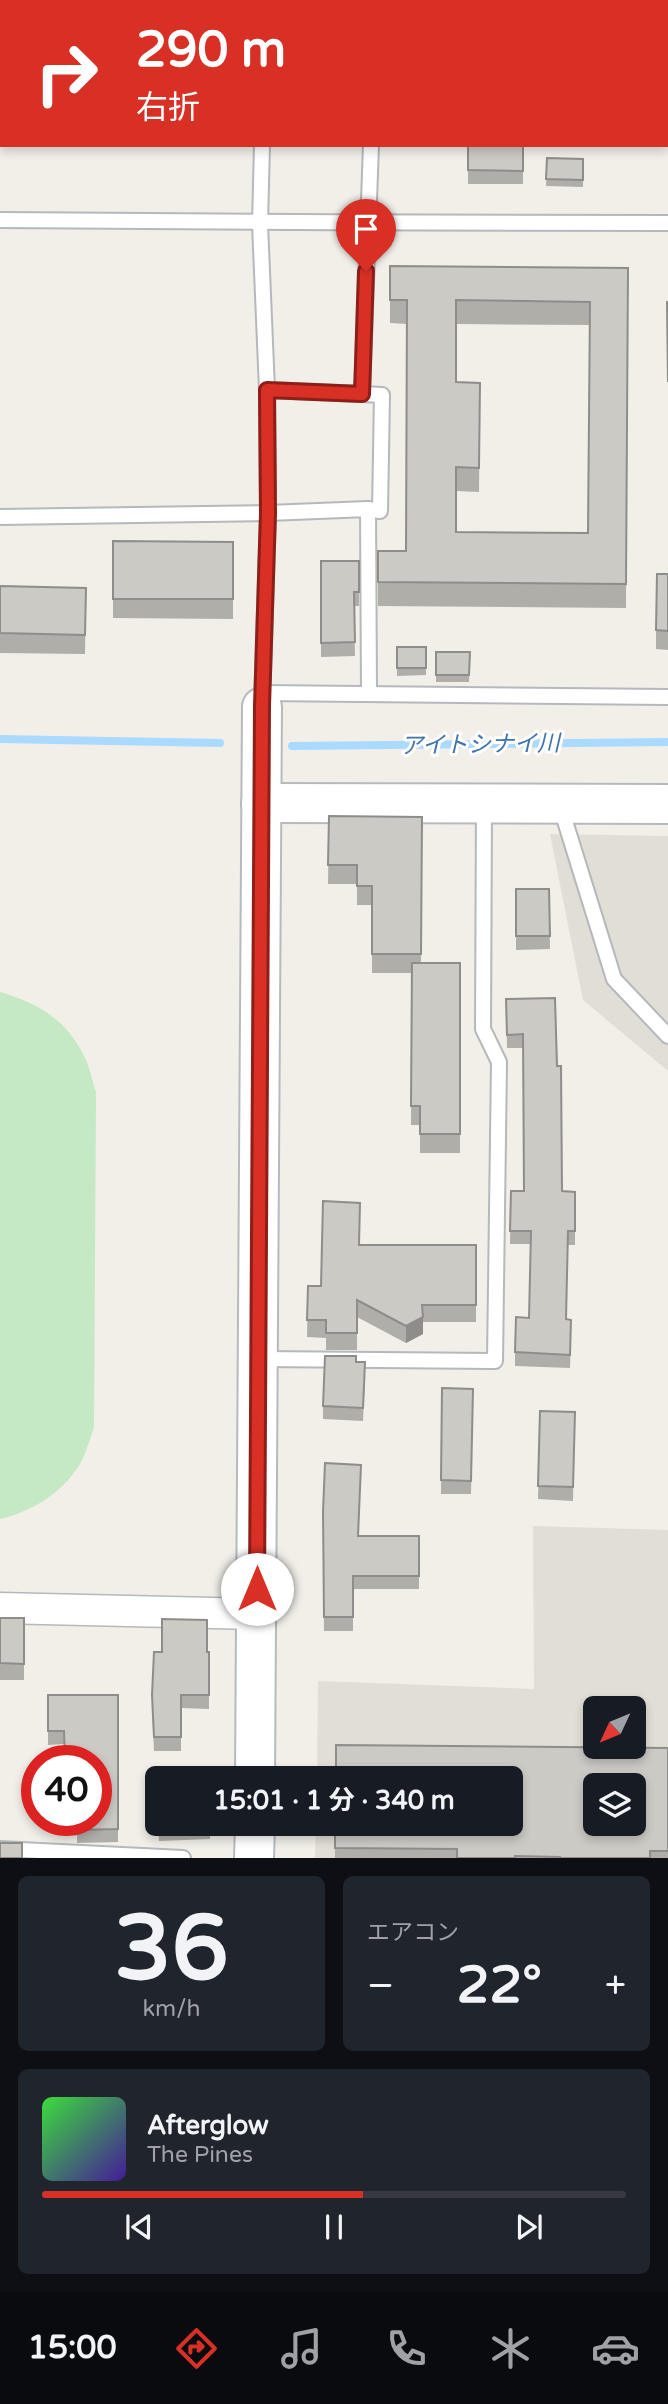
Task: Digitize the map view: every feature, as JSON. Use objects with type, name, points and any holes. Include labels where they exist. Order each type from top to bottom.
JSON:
[{"type":"street","points":[[255,1766],[262,700]]},
{"type":"street","points":[[261,803],[668,804]]},
{"type":"street","points":[[0,1608],[257,1614]]},
{"type":"street","points":[[254,1858],[255,1836]]},
{"type":"lane","points":[[262,147],[260,223],[267,390],[268,513],[262,700],[369,694],[668,697]]},
{"type":"lane","points":[[362,394],[371,147]]},
{"type":"lane","points":[[0,220],[668,223]]},
{"type":"lane","points":[[0,517],[368,509],[380,511],[382,395],[267,390]]},
{"type":"lane","points":[[368,509],[369,694]]},
{"type":"lane","points":[[258,1359],[495,1361],[499,1062],[483,1029],[484,804]]},
{"type":"lane","points":[[560,805],[614,979],[668,1036]]},
{"type":"lane","points":[[0,1849],[183,1858]]},
{"type":"shaded area","points":[[550,834],[668,836],[668,1071],[583,1000]]},
{"type":"shaded area","points":[[533,1526],[668,1530],[668,1858],[315,1858],[316,1836],[523,1836],[523,1766],[317,1766],[318,1681],[534,1689]]},
{"type":"green space","points":[[0,992],[38,1007],[69,1032],[86,1060],[96,1092],[94,1427],[80,1464],[65,1484],[35,1506],[0,1519]]},
{"type":"building","points":[[468,147],[523,147],[523,171],[468,170]]},
{"type":"building","points":[[547,158],[583,159],[583,180],[546,179]]},
{"type":"building","points":[[390,266],[628,268],[626,584],[378,582],[378,551],[406,551],[407,300],[390,300]],"holes":[[[456,300],[590,302],[588,533],[456,532],[456,467],[479,468],[480,383],[456,382]]]},
{"type":"building","points":[[667,302],[668,302],[668,382]]},
{"type":"building","points":[[113,541],[233,542],[233,599],[113,599]]},
{"type":"building","points":[[321,561],[359,561],[359,592],[354,592],[355,642],[321,643]]},
{"type":"building","points":[[657,574],[668,574],[668,631],[656,630]]},
{"type":"building","points":[[0,586],[86,588],[85,635],[0,633]]},
{"type":"building","points":[[397,647],[426,647],[426,668],[397,668]]},
{"type":"building","points":[[436,652],[470,652],[469,675],[436,675]]},
{"type":"building","points":[[329,816],[422,817],[421,954],[372,954],[372,886],[357,886],[357,865],[328,865]]},
{"type":"building","points":[[516,889],[549,889],[550,936],[516,936]]},
{"type":"building","points":[[412,963],[460,963],[460,1134],[420,1134],[420,1106],[411,1106]]},
{"type":"building","points":[[555,998],[557,1066],[561,1066],[562,1191],[575,1192],[575,1231],[568,1231],[566,1319],[571,1320],[570,1355],[515,1352],[516,1317],[529,1318],[531,1231],[510,1231],[511,1191],[524,1191],[523,1034],[507,1035],[506,999]]},
{"type":"building","points":[[323,1201],[360,1203],[359,1245],[476,1245],[476,1305],[422,1305],[423,1317],[406,1326],[357,1300],[357,1333],[326,1333],[326,1320],[307,1320],[308,1286],[321,1286]]},
{"type":"building","points":[[325,1356],[356,1356],[356,1362],[365,1362],[363,1408],[323,1406]]},
{"type":"building","points":[[442,1388],[473,1389],[471,1481],[441,1480]]},
{"type":"building","points":[[540,1411],[575,1412],[573,1487],[538,1486]]},
{"type":"building","points":[[325,1463],[361,1465],[358,1536],[419,1536],[419,1576],[353,1576],[353,1617],[324,1617]]},
{"type":"building","points":[[0,1618],[24,1618],[24,1664],[0,1663]]},
{"type":"building","points":[[162,1619],[207,1620],[209,1695],[181,1695],[181,1737],[154,1737],[154,1652],[162,1652]]},
{"type":"building","points":[[48,1695],[118,1695],[118,1829],[112,1829],[112,1745],[64,1745],[64,1731],[48,1731]]},
{"type":"building","points":[[336,1745],[583,1747],[583,1759],[646,1759],[646,1748],[668,1748],[668,1851],[650,1851],[650,1858],[457,1858],[457,1849],[335,1848],[335,1836],[523,1836],[523,1766],[336,1766]]},
{"type":"building","points":[[0,1843],[22,1843],[22,1858],[0,1858]]},
{"type":"waterway","name":"アイトシナイ川","points":[[0,739],[220,743]]},
{"type":"waterway","name":"アイトシナイ川","points":[[292,746],[668,742]]},
{"type":"route","points":[[257,1589],[262,706],[268,513],[267,390],[362,394],[366,271]]}]
